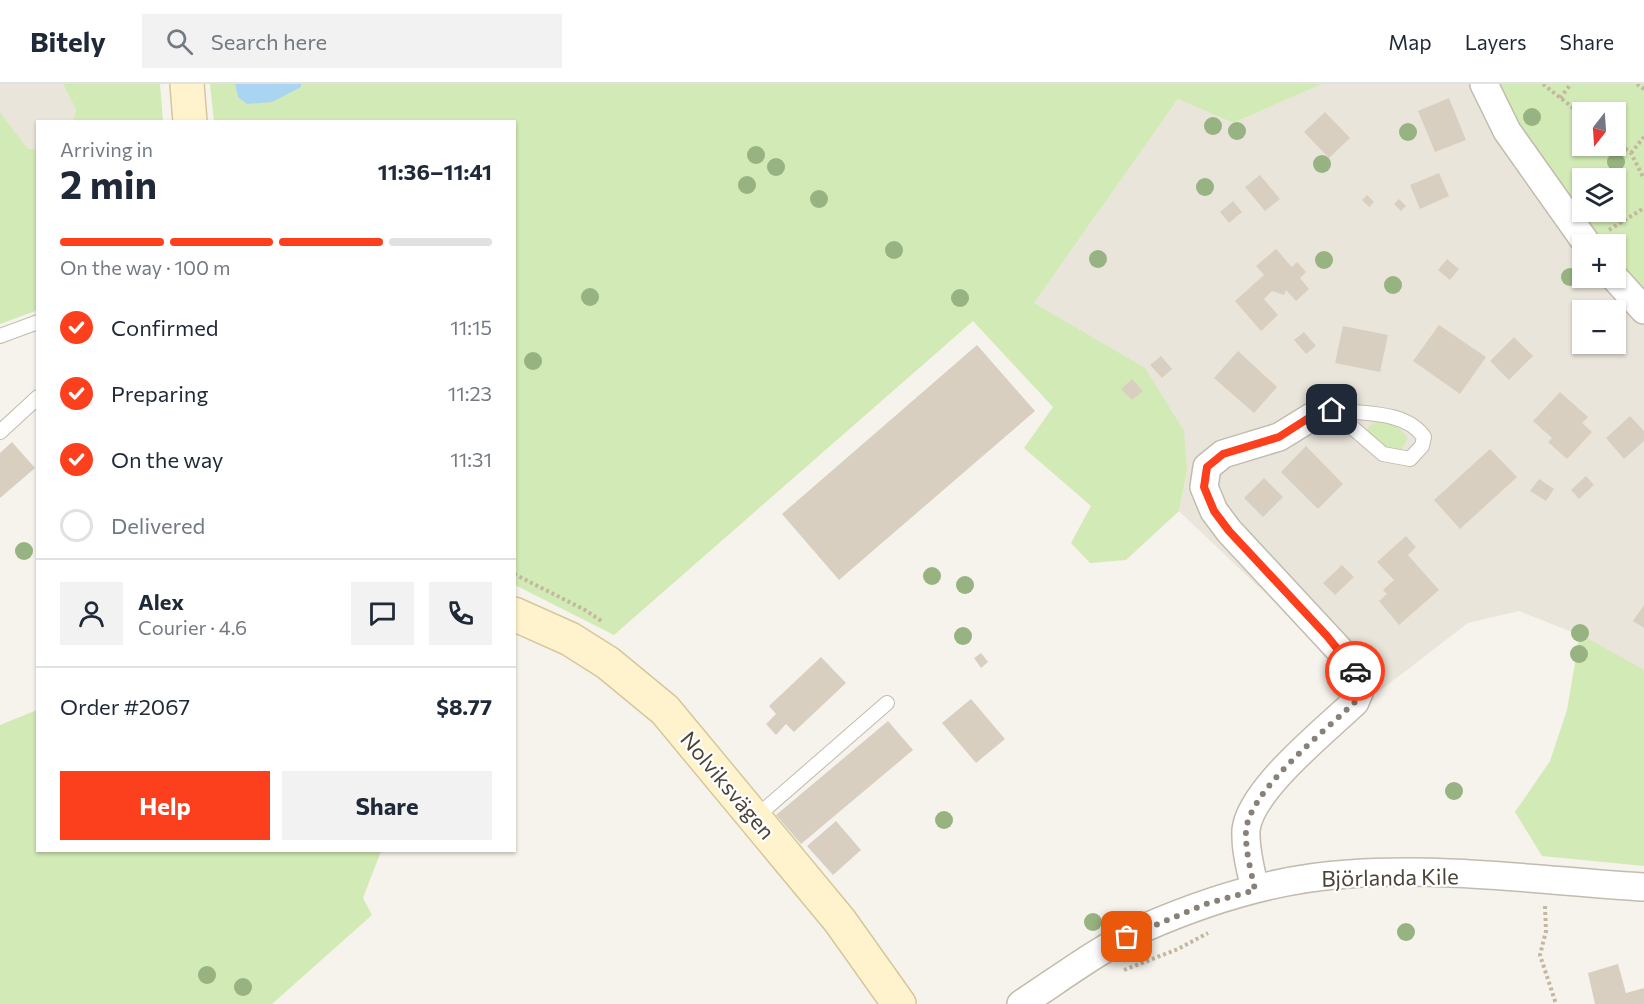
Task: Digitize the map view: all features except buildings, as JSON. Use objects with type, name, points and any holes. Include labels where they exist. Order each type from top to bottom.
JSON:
[{"type":"street","points":[[187,84],[190,120]]},
{"type":"street","points":[[1484,84],[1507,131],[1592,234]]},
{"type":"street","points":[[1624,288],[1644,309]]},
{"type":"street","points":[[1255,890],[1246,830],[1251,814],[1264,790],[1355,702],[1360,690],[1359,678],[1340,650],[1214,511],[1204,487],[1207,467],[1223,454],[1279,437],[1318,412],[1332,410]]},
{"type":"street","name":"Nolviksvägen","points":[[516,615],[570,639],[608,663],[665,710],[840,921],[899,1004]]},
{"type":"street","name":"Björlanda Kile","points":[[1021,1004],[1095,955],[1143,929],[1255,890],[1297,880],[1372,873],[1475,876],[1644,888]]},
{"type":"lane","points":[[0,336],[36,323]]},
{"type":"lane","points":[[0,432],[36,399]]},
{"type":"lane","points":[[1332,410],[1398,418],[1419,430],[1424,437],[1422,446],[1410,459],[1383,454],[1332,410]]},
{"type":"lane","points":[[756,817],[886,703]]},
{"type":"path","points":[[1543,84],[1572,107]]},
{"type":"path","points":[[1560,98],[1571,84]]},
{"type":"path","points":[[1637,84],[1644,89]]},
{"type":"path","points":[[1631,153],[1644,137]]},
{"type":"path","points":[[1626,149],[1631,153],[1644,179]]},
{"type":"path","points":[[1604,234],[1644,208]]},
{"type":"path","points":[[1545,900],[1546,931],[1540,955],[1556,1004]]},
{"type":"path","points":[[1116,972],[1170,953],[1215,929]]},
{"type":"shaded area","points":[[0,84],[63,84],[76,110],[73,120],[36,120],[36,149],[28,149],[0,112]]},
{"type":"shaded area","points":[[1322,84],[1491,84],[1576,234],[1572,234],[1572,288],[1626,287],[1644,303],[1644,671],[1572,632],[1519,611],[1468,623],[1373,696],[1179,511],[1187,470],[1034,303],[1178,99],[1233,123]]},
{"type":"green space","points":[[63,84],[160,84],[163,120],[73,120],[76,110]]},
{"type":"green space","points":[[210,84],[235,84],[238,97],[301,87],[301,84],[1322,84],[1233,123],[1178,99],[1034,303],[1145,368],[1184,431],[1187,470],[1179,511],[1126,560],[1090,563],[1071,543],[1091,506],[1024,448],[1053,407],[973,321],[614,635],[516,586],[516,120],[214,120]]},
{"type":"green space","points":[[1491,84],[1644,84],[1644,303],[1626,280],[1626,234],[1590,234],[1582,222],[1626,222],[1626,168],[1572,168],[1572,206]]},
{"type":"green space","points":[[0,112],[28,149],[36,149],[36,311],[0,324]]},
{"type":"green space","points":[[1376,422],[1394,426],[1405,434],[1408,438],[1401,450],[1386,447],[1367,431],[1369,426]]},
{"type":"green space","points":[[1580,634],[1644,670],[1644,866],[1542,856],[1515,812],[1550,761],[1567,710]]},
{"type":"green space","points":[[36,710],[36,852],[381,852],[363,898],[372,915],[272,1004],[0,1004],[0,725]]},
{"type":"water","points":[[235,84],[301,84],[301,87],[272,102],[247,104],[238,97]]},
{"type":"way so far","points":[[1127,937],[1206,904],[1255,890],[1246,830],[1251,814],[1264,790],[1355,702],[1360,690],[1359,678],[1355,671]]},
{"type":"route","points":[[1332,410],[1318,412],[1279,437],[1223,454],[1207,467],[1204,487],[1214,511],[1229,531],[1346,657],[1355,671]]}]
